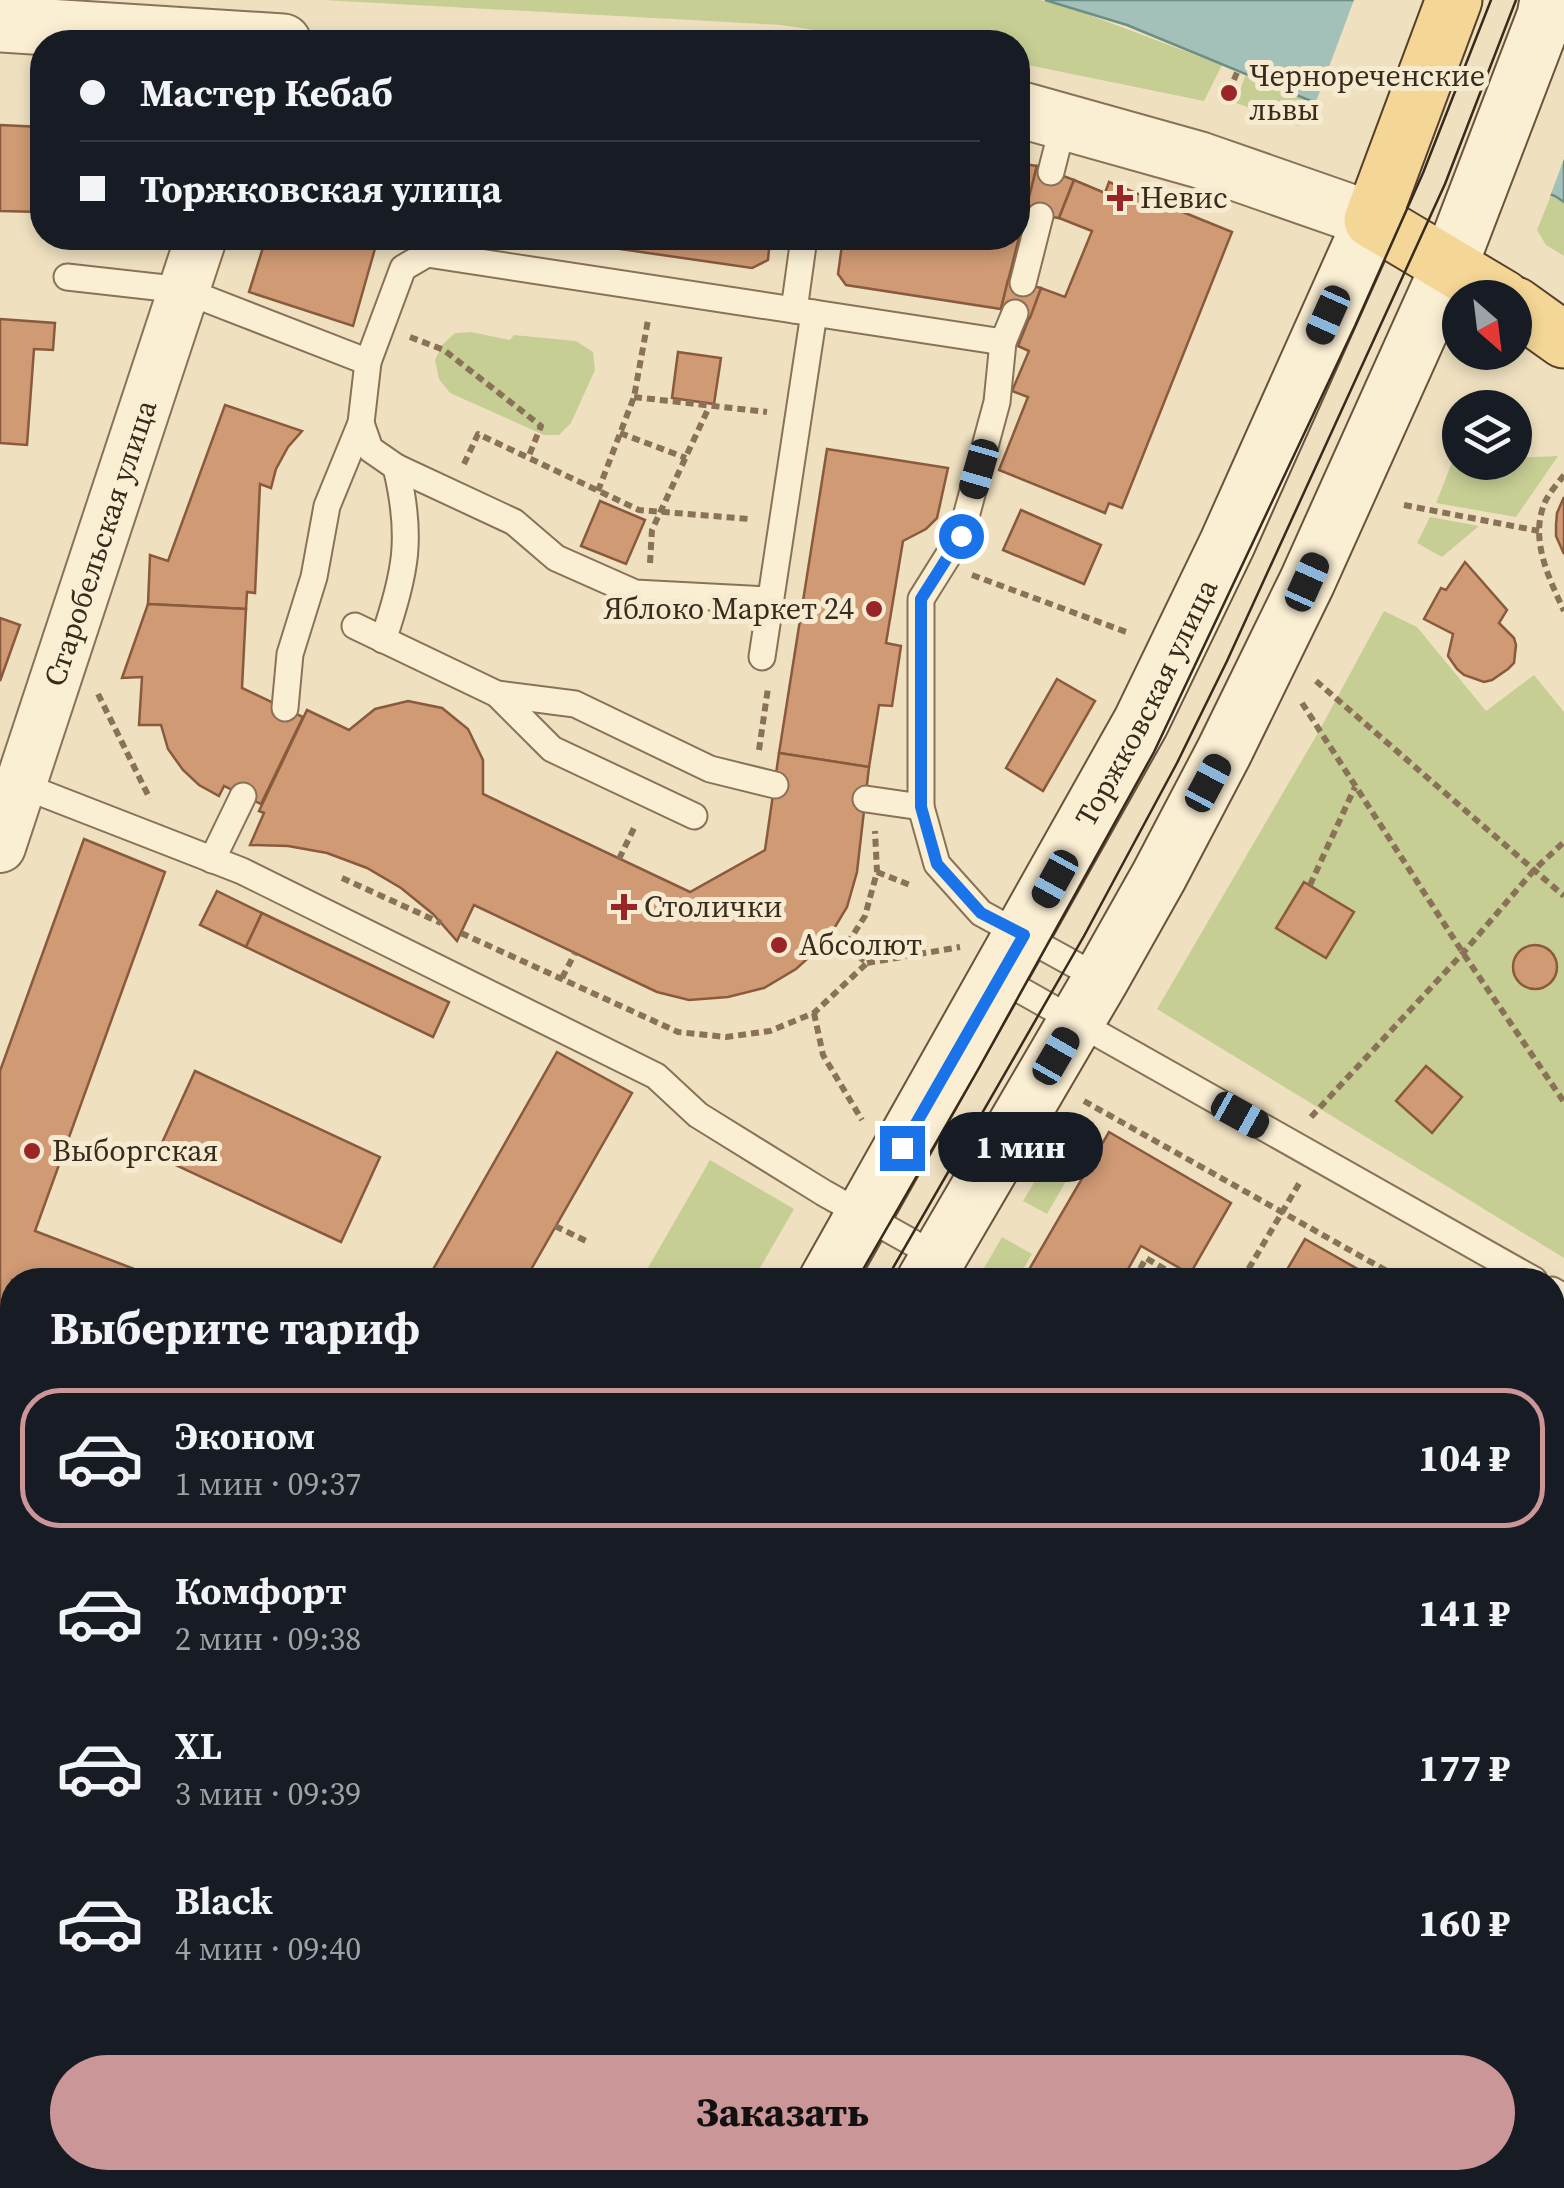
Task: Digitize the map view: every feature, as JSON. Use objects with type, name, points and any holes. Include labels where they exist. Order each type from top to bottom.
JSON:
[{"type":"main road","name":"Торжковская улица","points":[[834,1268],[995,953],[1157,690],[1372,220],[1454,0]]},
{"type":"main road","points":[[931,1268],[1159,876],[1224,752],[1307,582],[1450,264],[1552,7]]},
{"type":"main road","points":[[0,24],[88,30]]},
{"type":"main road","points":[[1044,134],[1200,160],[1372,220],[1475,280]]},
{"type":"main road","points":[[1532,317],[1564,340]]},
{"type":"street","name":"Старобельская улица","points":[[0,847],[196,250]]},
{"type":"lane","points":[[1023,283],[1040,216]]},
{"type":"lane","points":[[762,657],[798,414],[804,250]]},
{"type":"lane","points":[[284,708],[290,654],[314,577],[327,506],[360,422],[368,362],[403,268],[428,254],[1003,342]]},
{"type":"lane","points":[[67,277],[183,290],[368,362]]},
{"type":"lane","points":[[1015,314],[1003,342],[997,402],[961,536],[921,599],[921,807],[937,864],[981,913],[995,953],[1088,1000],[1288,1142],[1513,1268]]},
{"type":"lane","points":[[360,422],[370,449],[396,467],[514,522],[556,558],[635,593],[770,600]]},
{"type":"lane","points":[[383,640],[398,597],[407,544],[404,501],[396,467]]},
{"type":"lane","points":[[354,626],[497,694],[575,704],[710,769],[765,782]]},
{"type":"lane","points":[[497,694],[552,749],[694,816]]},
{"type":"lane","points":[[21,785],[242,871],[656,1076],[698,1115],[864,1215],[931,1268]]},
{"type":"lane","points":[[212,860],[242,796]]},
{"type":"lane","points":[[866,799],[921,807]]},
{"type":"lane","points":[[995,953],[1088,1000]]},
{"type":"path","points":[[1229,92],[1238,70]]},
{"type":"path","points":[[598,491],[634,398],[653,289]]},
{"type":"path","points":[[444,350],[540,426],[528,458]]},
{"type":"path","points":[[634,398],[798,414]]},
{"type":"path","points":[[648,594],[652,530],[710,407]]},
{"type":"path","points":[[620,433],[686,458]]},
{"type":"path","points":[[450,493],[478,434],[639,510],[782,522]]},
{"type":"path","points":[[1564,475],[1546,502],[1539,531],[1543,561],[1564,611]]},
{"type":"path","points":[[1404,505],[1539,531]]},
{"type":"path","points":[[943,564],[1133,635]]},
{"type":"path","points":[[762,657],[768,688],[765,782]]},
{"type":"path","points":[[1316,681],[1564,896]]},
{"type":"path","points":[[93,684],[151,800],[193,819],[209,812],[230,822]]},
{"type":"path","points":[[1302,703],[1564,1102]]},
{"type":"path","points":[[1310,886],[1355,787]]},
{"type":"path","points":[[867,963],[846,946],[864,916],[877,872],[875,825]]},
{"type":"path","points":[[1288,1142],[1464,953],[1534,870],[1564,842]]},
{"type":"path","points":[[338,876],[441,923]]},
{"type":"path","points":[[461,933],[678,1032],[726,1038],[770,1031],[814,1013],[867,963],[995,953]]},
{"type":"path","points":[[562,978],[574,953]]},
{"type":"path","points":[[814,1013],[822,1055],[864,1123]]},
{"type":"path","points":[[1074,1096],[1382,1268]]},
{"type":"path","points":[[1249,1268],[1282,1212]]},
{"type":"path","points":[[555,1226],[586,1241]]},
{"type":"path","points":[[1141,1268],[1146,1258],[1163,1268]]},
{"type":"green space","points":[[323,0],[1040,0],[1222,65],[1204,101],[1030,65],[1030,30],[814,30],[782,25]]},
{"type":"green space","points":[[1245,76],[1311,101],[1311,114],[1299,126],[1236,103]]},
{"type":"green space","points":[[1551,195],[1564,203],[1564,256],[1546,245],[1537,230]]},
{"type":"green space","points":[[471,332],[510,340],[514,335],[576,341],[593,352],[595,370],[571,423],[559,435],[544,435],[450,393],[439,379],[435,360],[442,345],[455,333]]},
{"type":"green space","points":[[1558,456],[1516,517],[1436,503],[1445,480],[1532,480],[1532,457]]},
{"type":"green space","points":[[1430,517],[1479,526],[1442,557],[1417,543]]},
{"type":"green space","points":[[1384,611],[1417,627],[1486,711],[1534,675],[1564,712],[1564,1258],[1157,1009]]},
{"type":"green space","points":[[1059,1141],[1070,1147],[1078,1160],[1047,1214],[1023,1201]]},
{"type":"green space","points":[[710,1160],[794,1209],[760,1268],[648,1268]]},
{"type":"green space","points":[[1002,1237],[1032,1254],[1024,1268],[984,1268]]},
{"type":"water","points":[[1045,0],[1439,0],[1564,64],[1564,202],[1127,25]]},
{"type":"pier","points":[[1354,0],[1450,0],[1564,58],[1564,159],[1549,199],[1314,107]]},
{"type":"building","points":[[0,125],[30,126],[30,212],[0,211]]},
{"type":"building","points":[[1030,165],[1037,166],[1030,194]]},
{"type":"building","points":[[1037,166],[1074,180],[1059,218],[1030,214]]},
{"type":"building","points":[[1074,180],[1105,193],[1109,182],[1232,232],[1122,508],[1109,503],[1105,513],[999,470],[1028,397],[1012,391],[1029,351],[1018,346],[1041,288],[1065,297],[1092,231],[1059,218]]},
{"type":"building","points":[[262,250],[375,250],[353,326],[249,292]]},
{"type":"building","points":[[627,250],[769,250],[768,260],[752,268]]},
{"type":"building","points":[[841,250],[1016,250],[1001,309],[846,285],[838,274]]},
{"type":"building","points":[[1008,280],[1041,288],[1030,318],[1001,309]]},
{"type":"building","points":[[0,319],[55,323],[53,350],[34,349],[27,445],[0,443]]},
{"type":"building","points":[[678,352],[721,358],[714,404],[672,398]]},
{"type":"building","points":[[225,405],[302,431],[276,469],[271,488],[260,484],[255,593],[247,592],[246,609],[148,604],[150,555],[168,561]]},
{"type":"building","points":[[827,449],[948,468],[937,518],[903,541],[886,643],[901,646],[892,706],[879,705],[869,767],[779,753]]},
{"type":"building","points":[[1564,497],[1564,554],[1556,525]]},
{"type":"building","points":[[600,501],[645,520],[626,564],[581,546]]},
{"type":"building","points":[[1021,510],[1101,545],[1084,584],[1003,550]]},
{"type":"building","points":[[1465,562],[1507,610],[1499,623],[1516,645],[1514,663],[1484,682],[1464,675],[1448,656],[1453,634],[1424,619],[1441,588],[1446,590]]},
{"type":"building","points":[[148,604],[246,609],[242,688],[303,717],[261,804],[224,786],[219,796],[199,785],[168,749],[161,725],[139,725],[142,677],[122,678]]},
{"type":"building","points":[[0,618],[20,625],[0,681]]},
{"type":"building","points":[[1057,679],[1095,701],[1043,791],[1006,768]]},
{"type":"building","points":[[408,701],[442,708],[468,729],[483,760],[483,794],[690,892],[765,850],[779,753],[869,767],[857,872],[847,907],[826,942],[796,969],[764,988],[728,997],[689,1000],[657,992],[474,905],[457,941],[433,914],[401,888],[367,868],[327,853],[250,845],[264,813],[259,811],[307,710],[349,730],[375,709]]},
{"type":"building","name":"Выборгская","points":[[84,839],[165,872],[35,1231],[132,1268],[0,1268],[0,1071]]},
{"type":"building","points":[[1304,882],[1354,912],[1326,958],[1276,928]]},
{"type":"building","points":[[217,891],[262,913],[246,947],[200,925]]},
{"type":"building","points":[[262,913],[449,1002],[433,1037],[246,947]]},
{"type":"building","points":[[1535,945],[1551,951],[1557,967],[1551,983],[1535,989],[1519,983],[1513,967],[1519,951]]},
{"type":"building","points":[[557,1052],[632,1093],[532,1268],[434,1268]]},
{"type":"building","points":[[1426,1066],[1462,1097],[1432,1133],[1396,1101]]},
{"type":"building","points":[[195,1071],[380,1157],[341,1242],[156,1156]]},
{"type":"building","points":[[1109,1132],[1231,1203],[1193,1268],[1180,1268],[1141,1246],[1129,1268],[1030,1268]]},
{"type":"building","points":[[1305,1239],[1356,1268],[1288,1268]]},
{"type":"tram line","points":[[864,1268],[1154,752],[1355,326],[1423,173],[1491,0]]},
{"type":"tram line","points":[[893,1268],[1084,936],[1177,763],[1445,184],[1516,0]]},
{"type":"place","name":"Чернореченские львы","points":[[1229,93]]},
{"type":"place","name":"Невис","points":[[1120,198]]},
{"type":"place","name":"Яблоко Маркет 24","points":[[874,609]]},
{"type":"place","name":"Столички","points":[[624,907]]},
{"type":"place","name":"Абсолют","points":[[779,945]]},
{"type":"place","name":"Выборгская","points":[[32,1151]]},
{"type":"route","points":[[902,1148],[1024,935],[981,913],[937,864],[921,807],[921,599],[961,536]]}]
